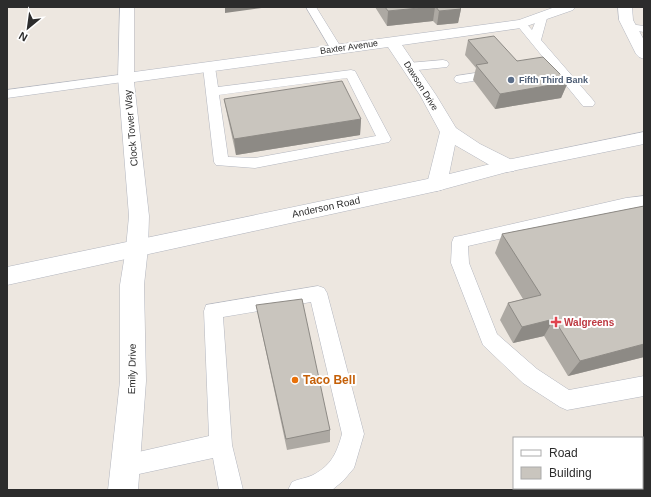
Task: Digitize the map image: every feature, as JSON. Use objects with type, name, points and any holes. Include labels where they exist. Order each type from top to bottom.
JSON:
[{"type":"street","name":"Clock Tower Way","points":[[127,7],[126,78],[139,216],[137,248]]},
{"type":"street","name":"Baxter Avenue","points":[[126,78],[521,24],[542,18],[568,7]]},
{"type":"street","points":[[625,7],[626,20],[644,54]]},
{"type":"street","name":"Dawson Drive","points":[[392,41],[428,95],[449,132],[507,166]]},
{"type":"street","points":[[437,184],[449,132]]},
{"type":"street","name":"Anderson Road","points":[[7,276],[437,184],[507,166],[644,138]]},
{"type":"street","name":"Emily Drive","points":[[124,478],[133,381],[132,285],[137,248]]},
{"type":"lane","points":[[311,7],[336,49]]},
{"type":"lane","points":[[535,40],[542,18]]},
{"type":"lane","points":[[521,24],[588,103]]},
{"type":"lane","points":[[629,27],[644,29]]},
{"type":"lane","points":[[408,66],[443,64]]},
{"type":"lane","points":[[542,67],[556,65]]},
{"type":"lane","points":[[209,67],[212,92],[221,162],[255,163],[384,139],[350,74],[212,92]]},
{"type":"lane","points":[[460,79],[482,76]]},
{"type":"lane","points":[[7,94],[126,78]]},
{"type":"lane","points":[[644,202],[626,204],[460,242],[460,263],[490,339],[530,376],[567,400],[644,386]]},
{"type":"lane","points":[[231,490],[221,445],[213,310],[318,293],[353,434],[346,460],[335,473],[318,486],[300,490]]},
{"type":"lane","points":[[124,478],[221,445]]},
{"type":"building","points":[[385,7],[429,7],[388,11]]},
{"type":"building","points":[[436,7],[459,7],[461,9],[439,11]]},
{"type":"building","points":[[494,36],[517,61],[543,57],[568,82],[500,94],[476,65],[488,63],[468,40]]},
{"type":"building","points":[[342,81],[361,119],[234,139],[224,99]]},
{"type":"building","name":"Walgreens","points":[[644,206],[644,344],[580,361],[554,319],[522,327],[508,303],[541,295],[502,234]]},
{"type":"building","name":"Taco Bell","points":[[302,299],[330,430],[286,439],[256,305]]},
{"type":"place","name":"Fifth Third Bank","points":[[511,80]]},
{"type":"place","name":"Walgreens","points":[[556,322]]},
{"type":"place","name":"Taco Bell","points":[[295,380]]}]
